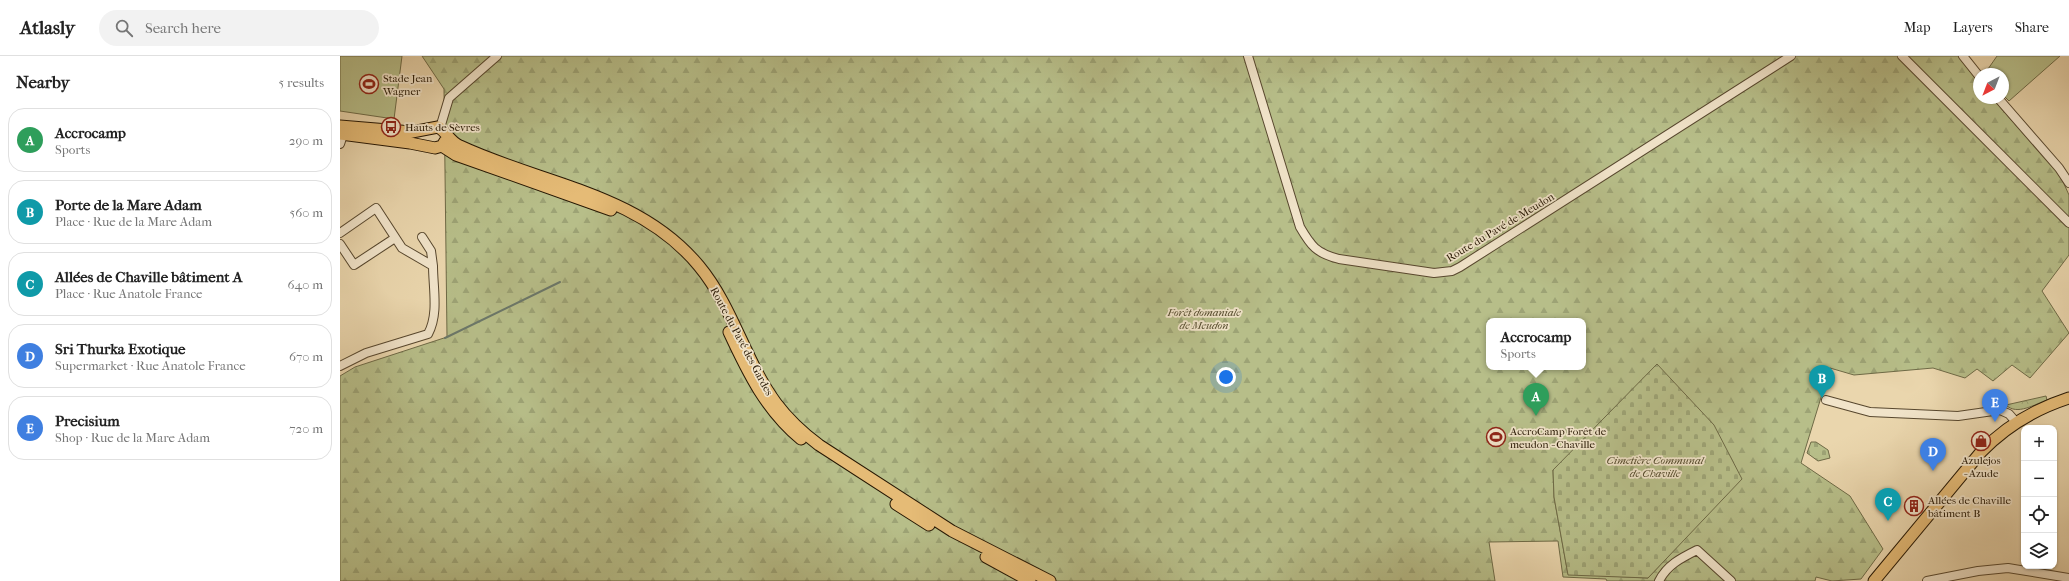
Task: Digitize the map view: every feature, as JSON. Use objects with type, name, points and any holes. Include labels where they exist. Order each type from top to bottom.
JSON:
[{"type":"main road","name":"Route du Pavé des Gardes","points":[[341,135],[412,132],[426,130],[432,126],[442,136],[456,155],[607,208],[632,220],[667,243],[693,270],[711,294],[758,391],[789,429],[814,450],[912,515],[1030,581]]},
{"type":"main road","points":[[426,130],[424,138],[428,145]]},
{"type":"main road","name":"Route du Pavé des Gardes","points":[[341,135],[428,145],[435,148],[442,136]]},
{"type":"main road","name":"Route du Pavé des Gardes","points":[[442,136],[458,146],[608,201],[643,218],[663,232],[700,268],[724,305],[767,390],[776,404],[801,430],[826,450],[952,531],[1050,581]]},
{"type":"main road","points":[[1874,581],[1994,438],[2016,422],[2037,410],[2069,398]]},
{"type":"street","points":[[442,136],[449,98],[497,56]]},
{"type":"street","name":"Route du Pavé de Meudon","points":[[1248,56],[1300,227],[1310,245],[1326,256],[1339,259],[1442,273],[1460,267],[1791,56]]},
{"type":"street","points":[[1902,56],[2069,223]]},
{"type":"street","points":[[1964,56],[1973,68]]},
{"type":"street","points":[[2003,104],[2059,168],[2069,183]]},
{"type":"street","points":[[340,233],[376,208],[402,248],[433,266]]},
{"type":"street","points":[[340,244],[354,265],[395,238]]},
{"type":"street","points":[[340,366],[366,353],[428,334],[433,325],[434,312],[433,266],[430,251],[422,238]]},
{"type":"street","points":[[1826,400],[1870,412],[1958,416],[2000,410],[2009,414],[2016,422]]},
{"type":"street","points":[[1659,581],[1664,571],[1678,560],[1697,550],[1731,581]]},
{"type":"street","points":[[1927,581],[2002,568],[2026,570],[2069,578]]},
{"type":"green space","name":"Stade Jean Wagner","points":[[340,56],[402,56],[394,119],[340,111]]},
{"type":"green space","name":"Forêt domaniale de Meudon","points":[[422,56],[1958,56],[1973,75],[1973,104],[1997,104],[2060,175],[2069,195],[2069,255],[2042,291],[2069,333],[2030,378],[2012,365],[1993,381],[1977,369],[1965,378],[1933,368],[1854,375],[1830,368],[1801,463],[1850,496],[1883,549],[1861,579],[1832,581],[1816,577],[1815,581],[1607,581],[1606,579],[1563,577],[1558,541],[1489,542],[1495,581],[340,581],[340,376],[355,367],[447,337],[444,89]],"holes":[[[1553,470],[1684,539],[1648,578],[1568,574],[1554,497]]]},
{"type":"green space","points":[[1997,56],[2060,56],[2009,101],[2009,68],[1989,68]]},
{"type":"green space","name":"Cimetière Communal de Chaville","points":[[1657,364],[1714,425],[1742,479],[1648,578],[1568,575],[1554,497],[1553,470]]},
{"type":"green space","points":[[2046,396],[2047,400],[2026,408],[2015,409],[2006,405]]},
{"type":"green space","points":[[1811,442],[1816,442],[1828,450],[1830,458],[1818,461],[1807,453]]},
{"type":"waterway","points":[[445,338],[560,282]]},
{"type":"place","name":"Stade Jean Wagner","points":[[369,84]]},
{"type":"place","name":"Hauts de Sèvres","points":[[391,127]]},
{"type":"place","name":"Porte de la Mare Adam","points":[[1822,398]]},
{"type":"place","name":"Accrocamp","points":[[1536,416]]},
{"type":"place","name":"Precisium","points":[[1995,422]]},
{"type":"place","name":"AccroCamp Forêt de meudon - Chaville","points":[[1496,437]]},
{"type":"place","name":"Azulejos - Azude","points":[[1981,441]]},
{"type":"place","name":"Sri Thurka Exotique","points":[[1933,471]]},
{"type":"place","name":"Allées de Chaville bâtiment B","points":[[1914,506]]},
{"type":"place","name":"Allées de Chaville bâtiment A","points":[[1888,521]]}]
